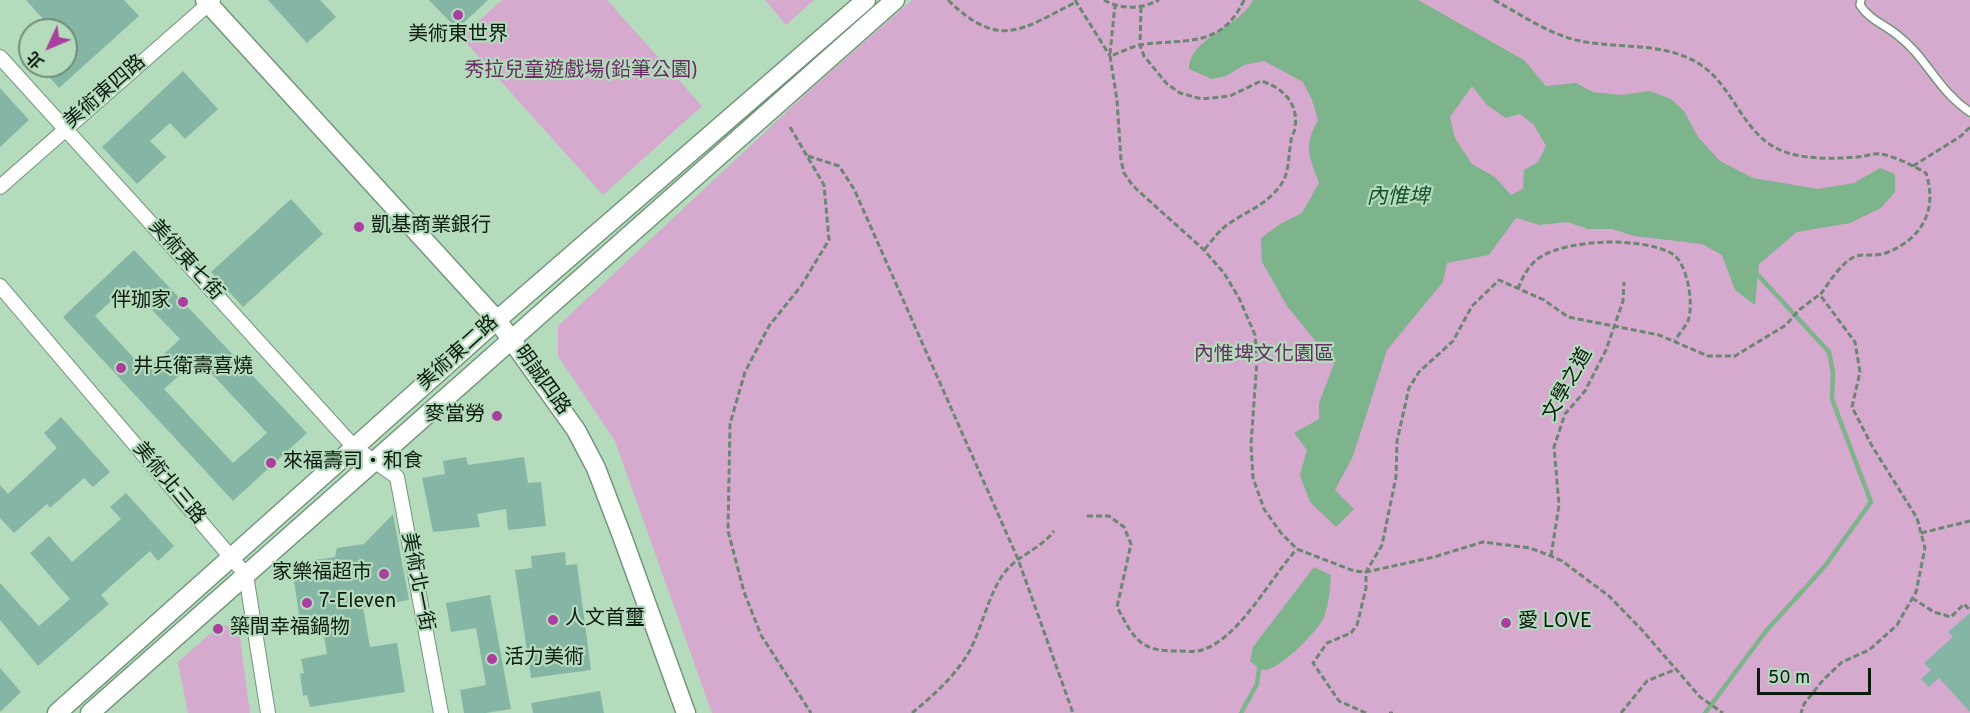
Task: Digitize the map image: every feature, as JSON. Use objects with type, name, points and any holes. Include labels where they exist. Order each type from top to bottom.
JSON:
[{"type":"street","name":"美術東二路","points":[[57,713],[497,320],[866,0]]},
{"type":"street","name":"美術東二路","points":[[90,713],[895,0]]},
{"type":"street","name":"明誠四路","points":[[209,1],[497,320],[576,430],[596,468],[686,713]]},
{"type":"street","name":"美術東四路","points":[[0,187],[209,1]]},
{"type":"street","name":"美術東七街","points":[[0,57],[354,447],[375,460]]},
{"type":"street","name":"美術北三路","points":[[0,286],[246,574]]},
{"type":"street","name":"美術北一街","points":[[375,460],[397,477],[441,713]]},
{"type":"street","points":[[246,574],[268,713]]},
{"type":"lane","points":[[1861,0],[1860,4],[1866,14],[1916,51],[1942,90],[1970,112]]},
{"type":"path","points":[[948,0],[965,17],[986,28],[1004,32],[1026,28],[1075,1],[1110,56]]},
{"type":"path","points":[[1104,0],[1115,5],[1141,7],[1159,0]]},
{"type":"path","points":[[1110,56],[1140,45],[1184,43],[1206,38],[1233,17],[1244,0]]},
{"type":"path","points":[[1366,713],[1339,701],[1313,663],[1327,642],[1351,633],[1357,625],[1366,588],[1366,572],[1382,545],[1395,477],[1397,441],[1409,388],[1419,372],[1453,341],[1472,306],[1486,290],[1499,280],[1544,300],[1568,317],[1675,340],[1708,356],[1734,356],[1788,323],[1799,310],[1820,295],[1836,274],[1854,257],[1885,254],[1915,236],[1926,220],[1932,192],[1926,174],[1913,166],[1879,154],[1856,157],[1810,157],[1777,149],[1753,130],[1717,78],[1696,62],[1657,48],[1583,41],[1548,31],[1494,0]]},
{"type":"path","points":[[1115,5],[1110,56],[1124,173],[1133,186],[1204,250],[1224,273],[1239,298],[1255,335],[1257,360],[1251,444],[1253,478],[1264,509],[1296,549],[1337,566],[1366,572],[1434,557],[1483,542],[1530,548],[1551,556],[1562,561],[1608,596],[1642,630],[1674,670],[1700,697],[1723,713]]},
{"type":"path","points":[[1141,7],[1140,45],[1144,56],[1167,84],[1180,93],[1202,99],[1230,96],[1262,81],[1278,86],[1288,96],[1294,113],[1295,129],[1291,139],[1290,167],[1280,185],[1271,196],[1223,228],[1204,250]]},
{"type":"path","points":[[789,127],[824,185],[830,240],[801,286],[769,326],[745,372],[730,424],[728,531],[744,592],[760,635],[811,713]]},
{"type":"path","points":[[1913,166],[1970,128]]},
{"type":"path","points":[[807,156],[838,166],[854,189],[1018,559],[1073,713]]},
{"type":"path","points":[[1518,290],[1525,272],[1542,256],[1599,240],[1656,248],[1672,254],[1682,263],[1689,289],[1688,320],[1675,340]]},
{"type":"path","name":"文學之道","points":[[1551,556],[1559,505],[1554,447],[1565,414],[1585,391],[1606,350],[1623,301],[1624,282]]},
{"type":"path","points":[[1801,713],[1804,704],[1842,662],[1869,650],[1897,625],[1916,592],[1925,548],[1917,518],[1852,407],[1860,372],[1855,342],[1820,295]]},
{"type":"path","points":[[1087,516],[1108,516],[1124,527],[1131,544],[1130,556],[1117,607],[1135,639],[1156,649],[1199,651],[1219,641],[1245,616],[1296,549]]},
{"type":"path","points":[[1921,533],[1970,521]]},
{"type":"path","points":[[912,713],[949,680],[968,652],[998,583],[1018,559],[1048,540],[1054,531]]},
{"type":"path","points":[[1912,598],[1934,612],[1951,617],[1964,604],[1970,610]]},
{"type":"path","points":[[1621,713],[1647,681],[1674,670]]},
{"type":"green space","name":"秀拉兒童遊戲場(鉛筆公園)","points":[[502,0],[607,0],[702,106],[603,195],[461,37]]},
{"type":"green space","points":[[765,0],[814,0],[786,25]]},
{"type":"green space","name":"內惟埤文化園區","points":[[912,0],[1970,0],[1970,713],[712,713],[615,441],[558,356],[558,326],[812,88]]},
{"type":"green space","points":[[221,624],[239,630],[250,713],[188,713],[178,662]]},
{"type":"water","name":"內惟埤","points":[[1253,0],[1418,0],[1524,60],[1546,86],[1576,83],[1593,92],[1621,95],[1650,91],[1671,99],[1684,111],[1698,137],[1720,161],[1753,178],[1818,189],[1854,183],[1880,168],[1895,174],[1895,192],[1881,208],[1850,223],[1797,232],[1759,264],[1755,305],[1735,290],[1722,255],[1702,244],[1634,236],[1612,229],[1588,229],[1567,222],[1540,225],[1516,218],[1489,255],[1447,263],[1443,282],[1387,350],[1353,456],[1335,490],[1354,509],[1336,527],[1310,502],[1300,475],[1307,450],[1294,433],[1319,419],[1319,403],[1334,364],[1287,306],[1262,262],[1261,238],[1280,224],[1302,213],[1319,183],[1309,152],[1310,138],[1318,120],[1312,100],[1303,82],[1264,61],[1244,65],[1226,76],[1212,79],[1189,69],[1191,58],[1197,49],[1246,10]],"holes":[[[1472,86],[1487,105],[1506,118],[1520,114],[1534,125],[1546,146],[1538,162],[1524,170],[1523,189],[1511,195],[1495,177],[1472,164],[1455,138],[1450,117]]]},
{"type":"water","points":[[1314,567],[1331,575],[1324,617],[1315,631],[1281,663],[1266,670],[1259,668],[1250,661],[1253,647]]},
{"type":"building","points":[[26,0],[124,0],[139,16],[78,71],[78,18],[42,18]]},
{"type":"building","points":[[268,0],[320,0],[336,17],[307,43]]},
{"type":"building","name":"美術東世界","points":[[429,0],[488,0],[457,29]]},
{"type":"building","points":[[183,71],[218,109],[185,139],[170,123],[150,141],[166,157],[137,184],[102,147]]},
{"type":"building","points":[[50,78],[70,78],[59,88]]},
{"type":"building","points":[[0,88],[29,120],[0,147]]},
{"type":"building","points":[[291,199],[323,234],[243,307],[211,272]]},
{"type":"building","points":[[134,250],[307,433],[233,501],[63,317]],"holes":[[[128,285],[180,339],[146,371],[95,316]],[[198,359],[267,433],[233,463],[164,389]]]},
{"type":"building","points":[[61,417],[110,472],[93,487],[84,478],[50,508],[47,504],[14,533],[0,518],[0,485],[8,494],[57,448],[44,433]]},
{"type":"building","points":[[466,457],[468,465],[524,457],[528,483],[541,482],[546,526],[508,530],[506,509],[477,514],[480,527],[433,532],[422,478],[445,474],[443,461]]},
{"type":"building","points":[[126,493],[174,546],[158,561],[150,551],[101,595],[109,604],[38,666],[0,620],[0,583],[39,626],[70,599],[30,553],[49,536],[72,562],[121,519],[110,507]]},
{"type":"building","points":[[393,514],[409,600],[363,608],[370,647],[397,643],[405,692],[310,707],[307,695],[303,696],[300,674],[304,673],[301,659],[327,654],[322,624],[301,628],[294,581],[314,560],[335,557],[337,548],[364,544]]},
{"type":"building","name":"人文首璽","points":[[565,552],[566,565],[577,564],[591,670],[531,678],[515,570],[532,568],[531,556]]},
{"type":"building","name":"活力美術","points":[[490,595],[511,709],[486,713],[464,713],[460,690],[486,685],[476,628],[451,632],[446,603]]},
{"type":"building","points":[[1970,613],[1970,712],[1939,678],[1929,687],[1921,679],[1931,670],[1924,663],[1953,637],[1948,632]]},
{"type":"building","points":[[0,668],[21,692],[0,712]]},
{"type":"building","points":[[600,691],[604,713],[533,713],[531,703]]},
{"type":"waterway","points":[[1705,713],[1766,631],[1825,566],[1871,502],[1832,399],[1833,373],[1829,352],[1758,275]]},
{"type":"waterway","points":[[1241,713],[1257,684],[1259,669]]},
{"type":"place","name":"美術東世界","points":[[458,15]]},
{"type":"place","name":"凱基商業銀行","points":[[359,227]]},
{"type":"place","name":"伴珈家","points":[[183,302]]},
{"type":"place","name":"井兵衛壽喜燒","points":[[121,368]]},
{"type":"place","name":"麥當勞","points":[[497,416]]},
{"type":"place","name":"來福壽司‧和食","points":[[271,463]]},
{"type":"place","name":"家樂福超市","points":[[384,574]]},
{"type":"place","name":"7-Eleven","points":[[307,603]]},
{"type":"place","name":"人文首璽","points":[[553,620]]},
{"type":"place","name":"愛 LOVE","points":[[1506,623]]},
{"type":"place","name":"築間幸福鍋物","points":[[218,629]]},
{"type":"place","name":"活力美術","points":[[492,659]]}]
